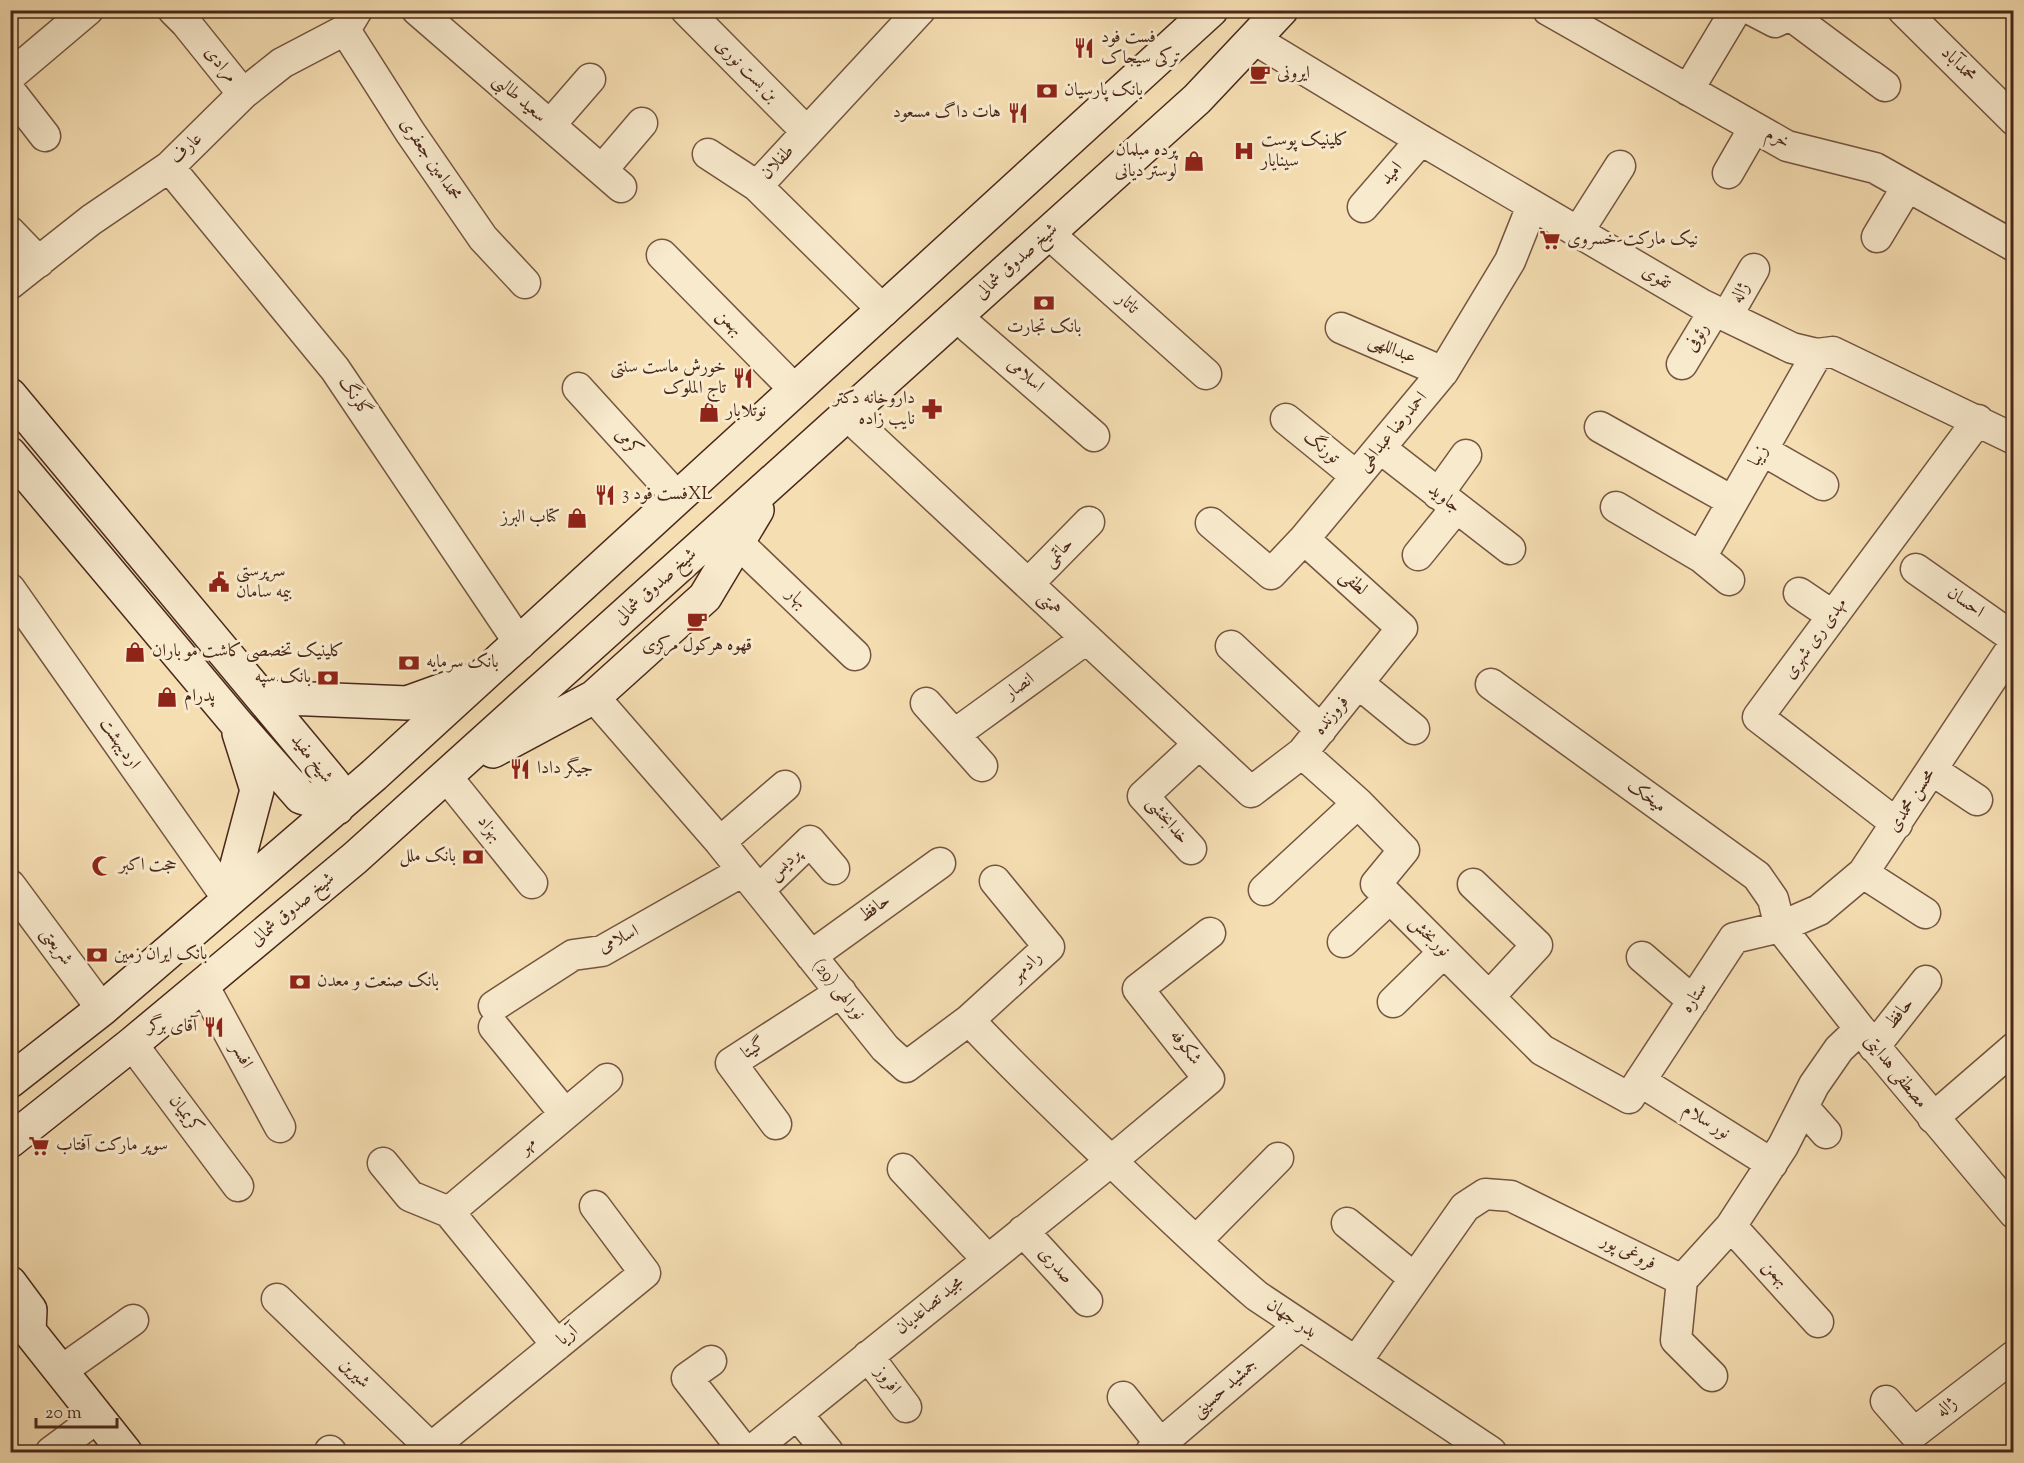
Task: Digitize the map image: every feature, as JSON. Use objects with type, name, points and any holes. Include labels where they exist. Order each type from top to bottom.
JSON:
[{"type":"main road","name":"شیخ صدوق شمالی","points":[[10,1141],[132,1044],[369,845],[1197,99],[1281,10]]},
{"type":"main road","points":[[10,1081],[102,1009],[337,808],[484,676],[880,315],[1197,14]]},
{"type":"main road","points":[[880,315],[882,345],[896,354],[912,357]]},
{"type":"main road","name":"شیخ مفید","points":[[10,395],[334,784],[337,808],[301,797],[10,454]]},
{"type":"main road","points":[[446,776],[594,697],[705,597],[776,479]]},
{"type":"main road","points":[[262,697],[407,703],[484,676]]},
{"type":"main road","points":[[228,899],[257,790],[236,723]]},
{"type":"main road","points":[[337,808],[369,845]]},
{"type":"main road","points":[[10,1283],[30,1310],[20,1323],[125,1452]]},
{"type":"street","points":[[45,136],[13,72],[88,10]]},
{"type":"street","name":"مرادی","points":[[173,10],[186,22],[243,93]]},
{"type":"street","name":"سعید طالبی","points":[[417,10],[612,179],[642,123]]},
{"type":"street","name":"بن بست نوری","points":[[686,10],[807,132]]},
{"type":"street","name":"خرم","points":[[1548,10],[1787,146],[1875,168],[2013,246]]},
{"type":"street","points":[[1688,90],[1736,10]]},
{"type":"street","points":[[1752,10],[1775,22],[1790,15],[1885,86]]},
{"type":"street","name":"محمدآباد","points":[[1903,10],[2013,120]]},
{"type":"street","name":"طفلان","points":[[880,315],[757,186],[910,14]]},
{"type":"street","name":"عارف","points":[[10,284],[91,220],[168,167],[243,93],[282,63],[351,20]]},
{"type":"street","name":"محمدامین جعفری","points":[[351,20],[410,132],[483,238],[525,283]]},
{"type":"street","name":"تقوی","points":[[1254,39],[1532,206],[1721,314],[1792,348],[1817,354],[1833,352],[2013,439]]},
{"type":"street","points":[[550,125],[590,79]]},
{"type":"street","points":[[1728,173],[1754,128]]},
{"type":"street","name":"امید","points":[[1363,207],[1421,140]]},
{"type":"street","points":[[708,154],[757,186]]},
{"type":"street","points":[[1578,232],[1620,166]]},
{"type":"street","name":"گلرنگ","points":[[168,167],[336,369],[519,644]]},
{"type":"street","points":[[1877,237],[1907,187]]},
{"type":"street","name":"احمدرضا عبدالهی","points":[[1211,522],[1271,574],[1305,539],[1443,372],[1510,261],[1532,206]]},
{"type":"street","points":[[10,232],[39,262]]},
{"type":"street","name":"تاتار","points":[[1048,233],[1206,374]]},
{"type":"street","name":"بهمن","points":[[662,255],[796,391]]},
{"type":"street","name":"ژاله","points":[[1721,314],[1754,269]]},
{"type":"street","name":"رئوفی","points":[[1682,364],[1721,314]]},
{"type":"street","name":"اسلامی","points":[[956,316],[1094,436]]},
{"type":"street","name":"عبداللهی","points":[[1341,328],[1443,372]]},
{"type":"street","name":"زیبا","points":[[1701,557],[1817,354]]},
{"type":"street","name":"کرمی","points":[[578,388],[678,498]]},
{"type":"street","name":"همتی","points":[[847,415],[1251,792]]},
{"type":"street","name":"تورنگ","points":[[1286,419],[1356,476]]},
{"type":"street","name":"مهدی ری شهری","points":[[1897,824],[1758,717],[1977,420]]},
{"type":"street","points":[[1600,427],[1732,501]]},
{"type":"street","name":"جاوید","points":[[1380,448],[1510,549]]},
{"type":"street","points":[[1762,450],[1824,485]]},
{"type":"street","points":[[1418,555],[1447,501],[1467,455]]},
{"type":"street","points":[[1616,507],[1701,557],[1729,580]]},
{"type":"street","name":"حاتمی","points":[[1028,584],[1089,522]]},
{"type":"street","name":"لطفی","points":[[1305,539],[1402,628]]},
{"type":"street","name":"بهار","points":[[737,542],[855,655]]},
{"type":"street","name":"احسان","points":[[1916,569],[2013,638]]},
{"type":"street","name":"اردیبهشت","points":[[10,589],[228,899]]},
{"type":"street","points":[[1798,593],[1833,616]]},
{"type":"street","name":"فروزنده","points":[[1251,792],[1302,753],[1402,628]]},
{"type":"street","name":"انصار","points":[[955,734],[1086,639]]},
{"type":"street","name":"محسن محمدی","points":[[1780,927],[1819,910],[1863,873],[2013,645]]},
{"type":"street","points":[[1231,646],[1321,730]]},
{"type":"street","points":[[1358,683],[1414,729]]},
{"type":"street","name":"میخک","points":[[1491,684],[1757,876],[1773,899],[1780,927]]},
{"type":"street","name":"نورالهی (29)","points":[[594,697],[720,842],[885,1048],[906,1067],[969,1020]]},
{"type":"street","points":[[926,703],[982,766]]},
{"type":"street","name":"خدابخشی","points":[[1191,849],[1143,796],[1199,744]]},
{"type":"street","name":"نوربخش","points":[[1302,753],[1358,803],[1404,850],[1376,884],[1542,1050],[1634,1089]]},
{"type":"street","points":[[1932,770],[1977,800]]},
{"type":"street","name":"بهزاد","points":[[446,776],[532,883]]},
{"type":"street","points":[[720,842],[785,786]]},
{"type":"street","points":[[1264,890],[1358,803]]},
{"type":"street","name":"پردیس","points":[[751,880],[810,841],[834,869]]},
{"type":"street","name":"حافظ","points":[[811,956],[940,863]]},
{"type":"street","points":[[1863,873],[1924,913]]},
{"type":"street","name":"اسلامی","points":[[565,1114],[494,1016],[573,955],[602,951],[751,880]]},
{"type":"street","name":"رادمهر","points":[[969,1020],[1049,947],[995,881]]},
{"type":"street","points":[[1473,884],[1537,945],[1489,997]]},
{"type":"street","name":"شریعتی","points":[[10,885],[102,1009]]},
{"type":"street","points":[[1343,942],[1390,898]]},
{"type":"street","name":"ستاره","points":[[1634,1089],[1734,938],[1780,927]]},
{"type":"street","name":"مصطفی هدایتی","points":[[1780,927],[1867,1038],[2013,1213]]},
{"type":"street","name":"شکوفه","points":[[1111,1161],[1209,1079],[1138,989],[1210,933]]},
{"type":"street","points":[[1394,1002],[1444,952]]},
{"type":"street","points":[[1642,957],[1693,1001]]},
{"type":"street","name":"حافظ","points":[[1867,1038],[1926,981]]},
{"type":"street","name":"افسر","points":[[203,985],[280,1127]]},
{"type":"street","name":"گیتا","points":[[776,1124],[731,1063],[841,992]]},
{"type":"street","points":[[969,1020],[1111,1161]]},
{"type":"street","points":[[1712,1376],[1676,1340],[1682,1280],[1731,1226],[1783,1146],[1814,1085],[1839,1049],[1867,1038]]},
{"type":"street","name":"کریمیان","points":[[132,1044],[238,1186]]},
{"type":"street","points":[[1933,1118],[2013,1048]]},
{"type":"street","name":"مهر","points":[[449,1212],[607,1079]]},
{"type":"street","name":"نور سلام","points":[[1634,1089],[1772,1164]]},
{"type":"street","points":[[1803,1107],[1826,1133]]},
{"type":"street","points":[[1196,1241],[1278,1158]]},
{"type":"street","name":"مجید تصاعدیان","points":[[748,1452],[1111,1161]]},
{"type":"street","name":"بدر جهان","points":[[1111,1161],[1257,1296],[1491,1452]]},
{"type":"street","points":[[383,1163],[410,1196],[449,1212],[557,1345]]},
{"type":"street","points":[[903,1169],[988,1260]]},
{"type":"street","name":"فروغی پور","points":[[1356,1362],[1465,1207],[1485,1194],[1511,1196],[1682,1280]]},
{"type":"street","name":"آریا","points":[[428,1450],[645,1273],[595,1206]]},
{"type":"street","points":[[1347,1223],[1414,1278]]},
{"type":"street","name":"بهمن","points":[[1731,1226],[1818,1322]]},
{"type":"street","name":"صدری","points":[[1023,1231],[1087,1301]]},
{"type":"street","name":"شیرین","points":[[277,1299],[428,1450]]},
{"type":"street","points":[[61,1371],[132,1320]]},
{"type":"street","name":"جمشید حسینی","points":[[1160,1450],[1300,1325]]},
{"type":"street","name":"افروز","points":[[868,1356],[906,1407]]},
{"type":"street","name":"ژاله","points":[[1887,1401],[1922,1443],[2013,1356]]},
{"type":"street","points":[[711,1360],[687,1378],[748,1452]]},
{"type":"street","points":[[1122,1397],[1160,1450]]},
{"type":"street","points":[[797,1414],[828,1452]]},
{"type":"street","points":[[51,1452],[98,1417]]},
{"type":"place","name":"فست فود ترکی سیجاک","points":[[1084,48]]},
{"type":"place","name":"ایرونی","points":[[1260,74]]},
{"type":"place","name":"بانک پارسیان","points":[[1047,91]]},
{"type":"place","name":"هات داگ مسعود","points":[[1018,113]]},
{"type":"place","name":"کلینیک پوست سینایار","points":[[1244,151]]},
{"type":"place","name":"پرده مبلمان لوستر دیانی","points":[[1194,161]]},
{"type":"place","name":"نیک مارکت-خسروی","points":[[1550,240]]},
{"type":"place","name":"بانک تجارت","points":[[1044,303]]},
{"type":"place","name":"خورش ماست سنتی تاج الملوک","points":[[743,378]]},
{"type":"place","name":"داروخانه دکتر نایب زاده","points":[[932,409]]},
{"type":"place","name":"نوتلابار","points":[[709,412]]},
{"type":"place","name":"فست فود 3XL","points":[[605,495]]},
{"type":"place","name":"کتاب البرز","points":[[577,518]]},
{"type":"place","name":"سرپرستی بیمه سامان","points":[[219,582]]},
{"type":"place","name":"قهوه هرکول مرکزی","points":[[697,621]]},
{"type":"place","name":"کلینیک تخصصی کاشت مو باران","points":[[135,652]]},
{"type":"place","name":"بانک سرمایه","points":[[409,663]]},
{"type":"place","name":"بانک سپه","points":[[328,678]]},
{"type":"place","name":"پدرام","points":[[167,697]]},
{"type":"place","name":"جیگر دادا","points":[[520,769]]},
{"type":"place","name":"بانک ملل","points":[[473,857]]},
{"type":"place","name":"حجت اکبر","points":[[102,866]]},
{"type":"place","name":"بانک ایران زمین","points":[[97,955]]},
{"type":"place","name":"بانک صنعت و معدن","points":[[300,982]]},
{"type":"place","name":"آقاى برگر","points":[[214,1027]]},
{"type":"place","name":"سوپر مارکت آفتاب","points":[[39,1146]]}]
